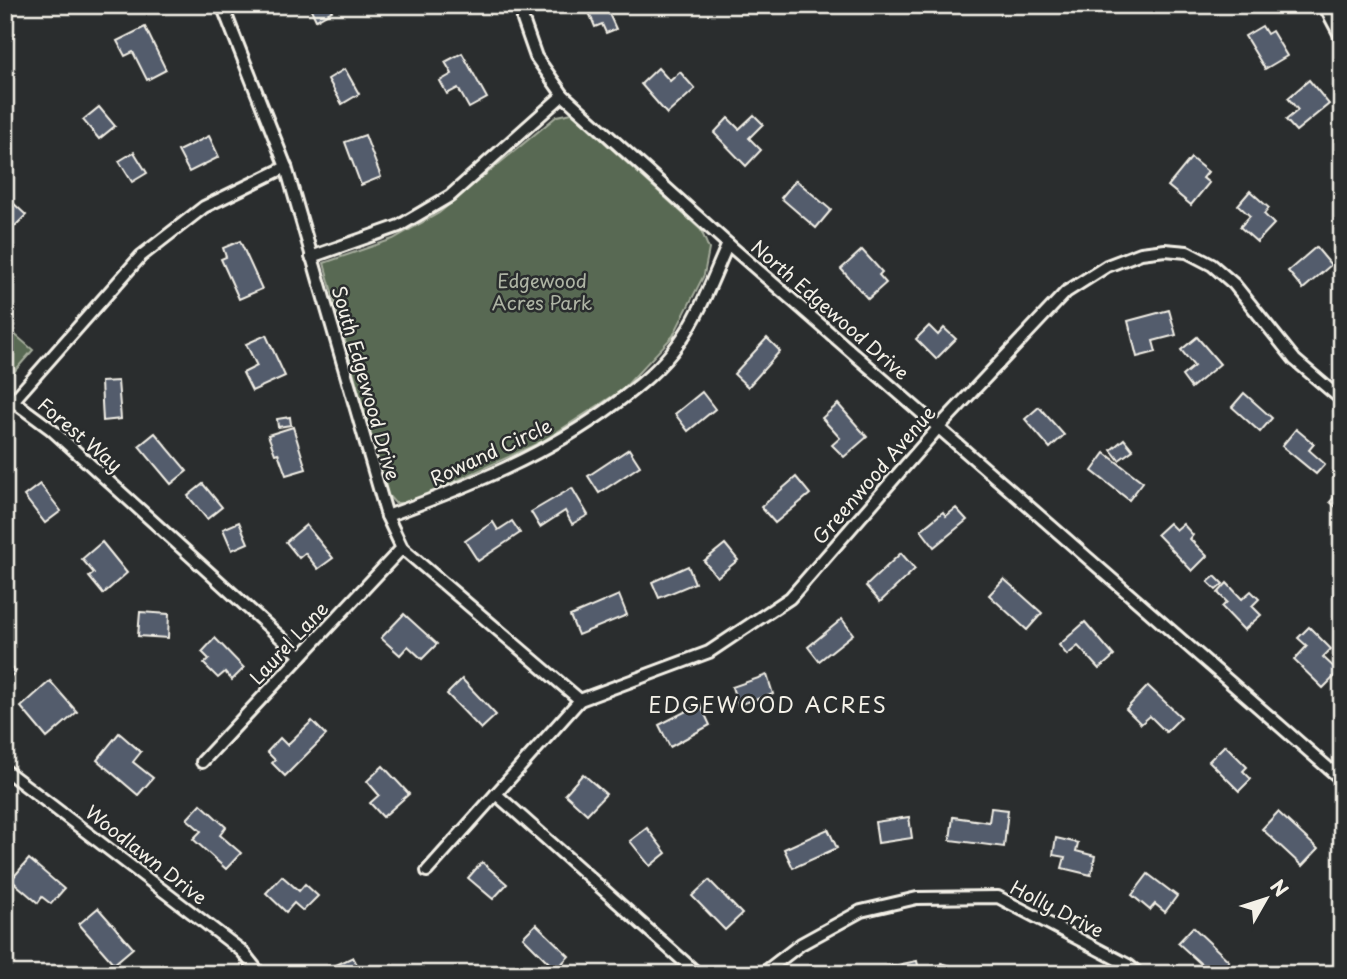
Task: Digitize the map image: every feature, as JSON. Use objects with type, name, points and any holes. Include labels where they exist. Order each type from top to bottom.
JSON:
[{"type":"street","name":"South Edgewood Drive","points":[[222,5],[286,167],[387,516],[402,548],[580,700]]},
{"type":"street","name":"North Edgewood Drive","points":[[523,5],[523,20],[536,57],[563,95],[728,244],[1342,780]]},
{"type":"street","points":[[1324,5],[1342,39]]},
{"type":"street","points":[[312,257],[399,226],[450,196],[563,95]]},
{"type":"street","name":"Forest Way","points":[[286,167],[204,208],[141,256],[13,401],[51,429],[301,656]]},
{"type":"street","name":"Rowand Circle","points":[[387,516],[456,490],[542,452],[599,416],[648,379],[678,344],[694,319],[728,244]]},
{"type":"street","name":"Greenwood Avenue","points":[[427,871],[580,700],[709,652],[789,598],[939,428],[1066,292],[1107,266],[1141,253],[1165,250],[1187,252],[1212,265],[1234,284],[1295,360],[1342,400]]},
{"type":"street","name":"Laurel Lane","points":[[202,762],[402,548]]},
{"type":"street","name":"Woodlawn Drive","points":[[5,769],[242,951],[260,974]]},
{"type":"street","points":[[496,794],[698,974]]},
{"type":"street","name":"Holly Drive","points":[[762,974],[801,944],[861,911],[916,898],[998,897],[1128,964],[1139,974]]},
{"type":"green space","name":"Edgewood Acres Park","points":[[572,113],[701,230],[709,249],[704,275],[673,336],[622,390],[543,441],[408,503],[395,503],[386,493],[324,263],[393,239],[439,213],[557,116]]},
{"type":"green space","points":[[5,326],[33,350],[5,382]]},
{"type":"building","points":[[309,5],[328,5],[332,11],[316,20]]},
{"type":"building","points":[[586,5],[605,5],[616,29],[606,33],[602,24],[595,27]]},
{"type":"building","points":[[1262,26],[1267,34],[1272,31],[1287,56],[1265,69],[1245,36]]},
{"type":"building","points":[[145,27],[166,70],[147,80],[133,52],[125,56],[117,41]]},
{"type":"building","points":[[462,53],[487,98],[469,108],[458,88],[447,94],[440,81],[452,74],[445,62]]},
{"type":"building","points":[[658,68],[670,81],[680,72],[695,89],[667,114],[641,84]]},
{"type":"building","points":[[345,69],[359,94],[342,104],[328,79]]},
{"type":"building","points":[[1309,80],[1329,104],[1296,131],[1286,120],[1298,110],[1288,98]]},
{"type":"building","points":[[99,107],[115,126],[99,139],[83,120]]},
{"type":"building","points":[[754,115],[763,124],[749,138],[761,150],[746,166],[714,133],[728,118],[739,129]]},
{"type":"building","points":[[365,135],[381,177],[361,185],[345,142]]},
{"type":"building","points":[[209,136],[219,157],[189,172],[178,151]]},
{"type":"building","points":[[134,152],[147,173],[132,182],[119,161]]},
{"type":"building","points":[[1191,158],[1208,172],[1203,178],[1209,183],[1191,205],[1168,186]]},
{"type":"building","points":[[796,180],[831,210],[816,228],[781,198]]},
{"type":"building","points":[[1250,191],[1269,208],[1264,214],[1274,224],[1257,242],[1240,227],[1250,216],[1238,205]]},
{"type":"building","points":[[11,201],[26,215],[5,236],[5,208]]},
{"type":"building","points":[[240,241],[262,289],[239,299],[221,259],[226,257],[223,248]]},
{"type":"building","points":[[1316,247],[1331,265],[1303,289],[1288,271]]},
{"type":"building","points":[[862,250],[882,272],[879,275],[886,283],[868,299],[841,269]]},
{"type":"building","points":[[1169,310],[1176,335],[1153,341],[1156,352],[1137,357],[1128,321]]},
{"type":"building","points":[[929,326],[938,335],[944,328],[956,339],[936,359],[916,339]]},
{"type":"building","points":[[266,335],[285,376],[252,391],[243,373],[257,366],[246,344]]},
{"type":"building","points":[[1197,337],[1220,364],[1191,388],[1182,376],[1194,366],[1181,350]]},
{"type":"building","points":[[767,338],[780,351],[748,387],[734,374]]},
{"type":"building","points":[[118,381],[121,419],[103,421],[101,382]]},
{"type":"building","points":[[702,392],[715,409],[688,431],[675,414]]},
{"type":"building","points":[[1244,393],[1272,418],[1260,432],[1232,407]]},
{"type":"building","points":[[838,404],[867,437],[844,457],[832,445],[840,438],[822,418]]},
{"type":"building","points":[[1039,407],[1064,435],[1050,448],[1025,419]]},
{"type":"building","points":[[290,417],[291,425],[278,427],[277,419]]},
{"type":"building","points":[[293,427],[306,469],[286,475],[268,435]]},
{"type":"building","points":[[1296,429],[1314,444],[1309,450],[1325,464],[1316,474],[1282,446]]},
{"type":"building","points":[[155,433],[187,471],[171,484],[139,446]]},
{"type":"building","points":[[1124,439],[1133,450],[1119,460],[1111,450]]},
{"type":"building","points":[[629,449],[640,466],[599,493],[588,476]]},
{"type":"building","points":[[1105,453],[1143,482],[1129,500],[1092,471]]},
{"type":"building","points":[[796,477],[810,494],[775,523],[761,507]]},
{"type":"building","points":[[40,484],[61,511],[45,523],[24,496]]},
{"type":"building","points":[[203,484],[222,507],[207,519],[188,496]]},
{"type":"building","points":[[572,488],[588,515],[572,524],[565,511],[540,527],[531,512]]},
{"type":"building","points":[[1342,488],[1342,512],[1330,502]]},
{"type":"building","points":[[956,508],[967,520],[934,547],[921,530],[943,512],[946,516]]},
{"type":"building","points":[[512,521],[520,533],[478,561],[465,541],[493,522],[498,530]]},
{"type":"building","points":[[239,522],[248,543],[232,550],[223,529]]},
{"type":"building","points":[[1169,523],[1176,530],[1183,524],[1193,535],[1190,539],[1207,556],[1192,571],[1157,534]]},
{"type":"building","points":[[306,525],[333,558],[318,569],[305,553],[299,558],[286,542]]},
{"type":"building","points":[[102,542],[127,573],[103,594],[89,577],[94,573],[82,559]]},
{"type":"building","points":[[725,544],[738,560],[717,577],[704,561]]},
{"type":"building","points":[[901,553],[915,569],[880,602],[866,586]]},
{"type":"building","points":[[688,566],[695,583],[659,598],[652,582]]},
{"type":"building","points":[[1215,576],[1223,584],[1216,590],[1208,582]]},
{"type":"building","points":[[1004,579],[1042,613],[1027,630],[989,595]]},
{"type":"building","points":[[1227,583],[1242,599],[1251,591],[1259,599],[1252,606],[1261,615],[1244,630],[1222,607],[1227,602],[1218,593]]},
{"type":"building","points":[[619,595],[627,615],[578,635],[570,616]]},
{"type":"building","points":[[140,612],[169,614],[168,638],[138,636]]},
{"type":"building","points":[[404,614],[437,644],[422,659],[408,646],[400,655],[381,638]]},
{"type":"building","points":[[842,619],[853,634],[819,661],[808,647]]},
{"type":"building","points":[[1085,622],[1114,656],[1099,669],[1078,646],[1067,655],[1059,645]]},
{"type":"building","points":[[1309,627],[1331,649],[1323,657],[1339,672],[1323,688],[1294,660],[1307,646],[1298,638]]},
{"type":"building","points":[[215,638],[244,668],[232,680],[225,672],[218,678],[204,664],[209,659],[202,652]]},
{"type":"building","points":[[5,662],[16,671],[5,683]]},
{"type":"building","points":[[767,675],[773,694],[738,705],[732,687]]},
{"type":"building","points":[[462,679],[496,715],[481,729],[447,694]]},
{"type":"building","points":[[50,681],[77,712],[47,738],[21,707]]},
{"type":"building","points":[[1148,686],[1181,717],[1166,732],[1150,716],[1141,724],[1126,709]]},
{"type":"building","points":[[700,704],[710,725],[670,747],[659,725]]},
{"type":"building","points":[[312,721],[326,735],[285,776],[272,763],[275,760],[267,752],[280,738],[287,745]]},
{"type":"building","points":[[119,733],[141,752],[133,762],[153,778],[138,795],[97,760]]},
{"type":"building","points":[[1225,745],[1247,767],[1243,771],[1251,779],[1239,791],[1209,761]]},
{"type":"building","points":[[383,766],[409,794],[383,817],[370,803],[379,795],[367,781]]},
{"type":"building","points":[[583,774],[606,794],[587,814],[565,794]]},
{"type":"building","points":[[201,804],[226,827],[220,835],[241,853],[226,869],[193,839],[201,831],[187,819]]},
{"type":"building","points":[[991,808],[1008,810],[1004,847],[950,840],[953,817],[989,822]]},
{"type":"building","points":[[1278,812],[1318,849],[1302,866],[1262,829]]},
{"type":"building","points":[[909,817],[912,838],[878,843],[875,822]]},
{"type":"building","points":[[647,828],[666,853],[650,866],[630,841]]},
{"type":"building","points":[[828,829],[837,848],[793,868],[784,849]]},
{"type":"building","points":[[1056,838],[1078,843],[1076,851],[1095,856],[1091,875],[1062,868],[1065,857],[1053,855]]},
{"type":"building","points":[[29,859],[64,889],[51,904],[42,897],[38,903],[11,880]]},
{"type":"building","points":[[482,862],[507,884],[493,899],[468,878]]},
{"type":"building","points":[[1148,874],[1177,896],[1165,912],[1155,904],[1150,910],[1132,895]]},
{"type":"building","points":[[282,876],[299,891],[305,884],[318,896],[303,911],[294,903],[286,912],[266,893]]},
{"type":"building","points":[[709,880],[742,914],[725,930],[692,896]]},
{"type":"building","points":[[98,908],[133,948],[114,964],[79,924]]},
{"type":"building","points":[[536,924],[569,956],[556,970],[523,937]]},
{"type":"building","points":[[1193,927],[1229,961],[1218,974],[1212,974],[1178,943]]},
{"type":"building","points":[[353,957],[362,974],[338,974],[334,966]]},
{"type":"building","points":[[917,961],[920,974],[874,974],[873,970]]},
{"type":"building","points":[[941,963],[980,974],[938,974]]},
{"type":"district","name":"EDGEWOOD ACRES","points":[[768,706]]}]
